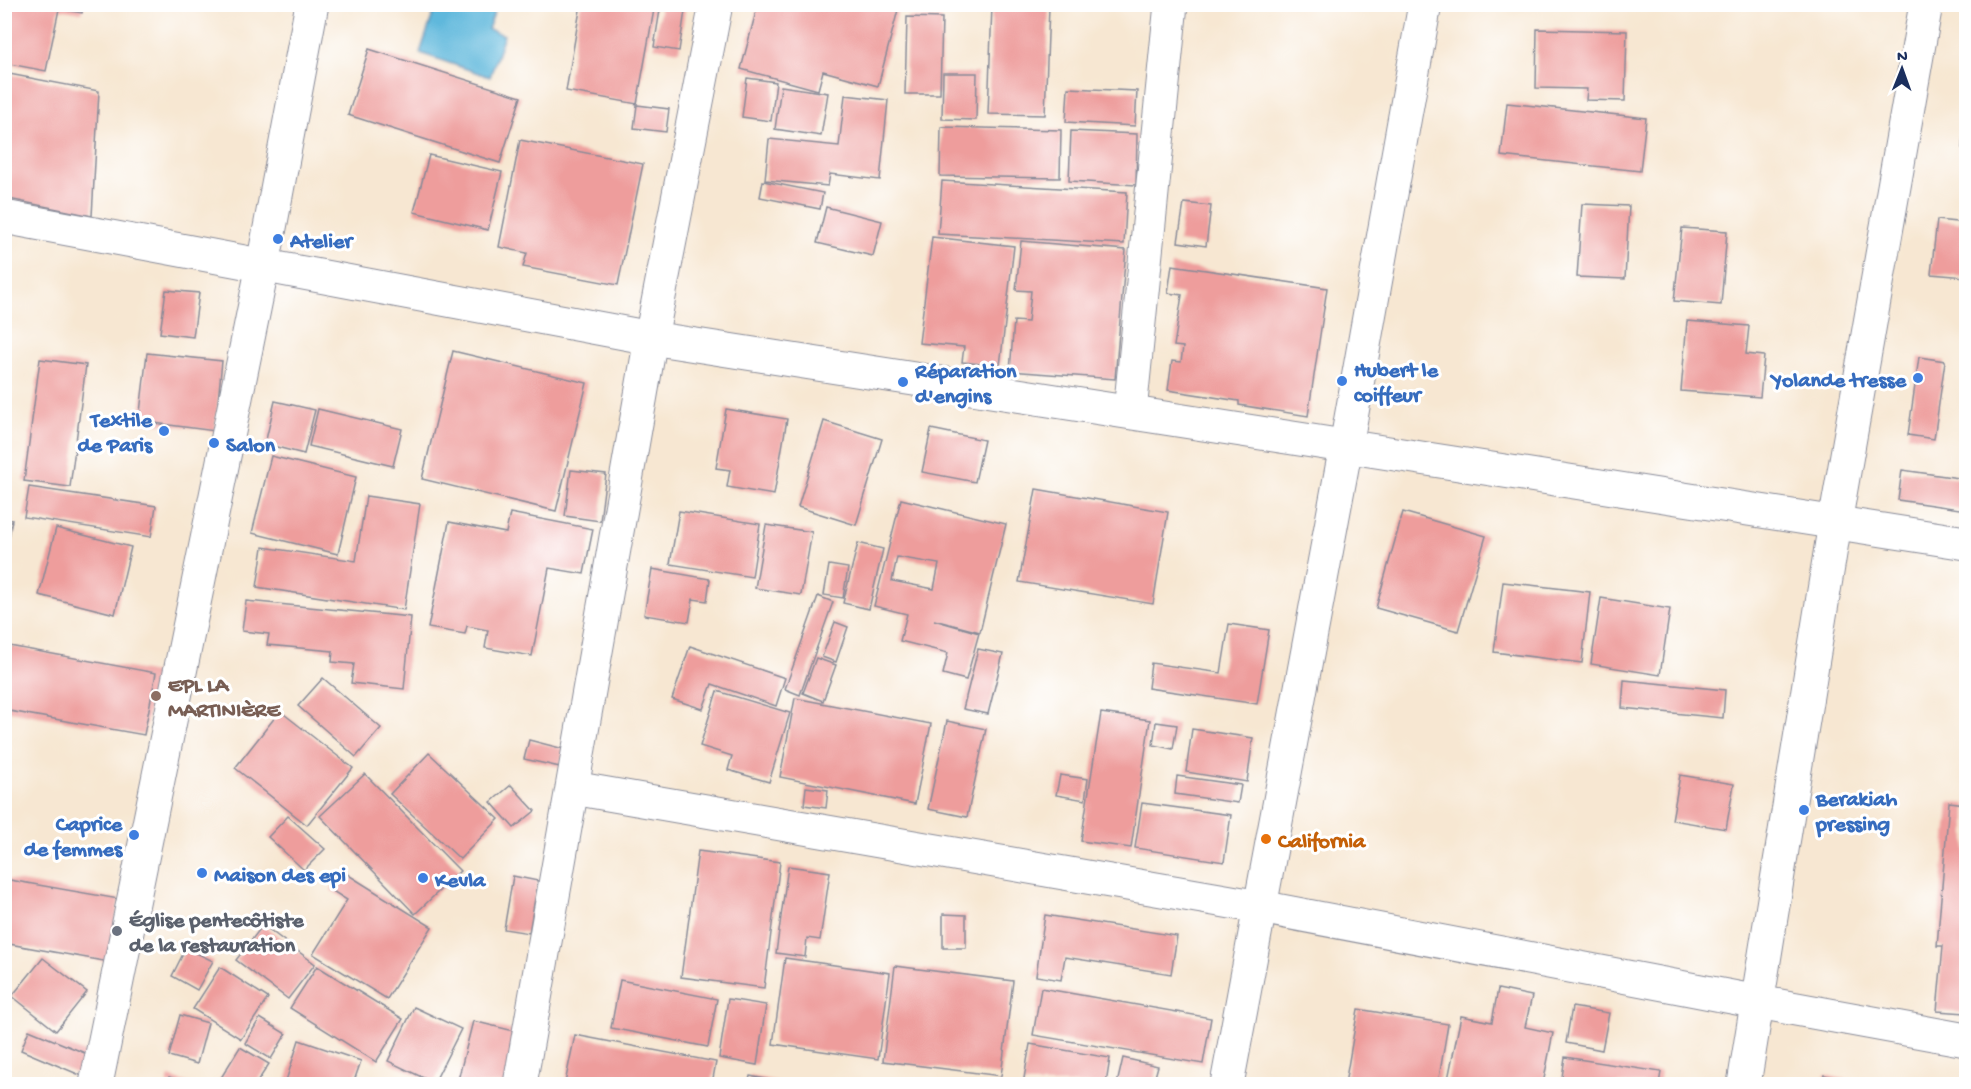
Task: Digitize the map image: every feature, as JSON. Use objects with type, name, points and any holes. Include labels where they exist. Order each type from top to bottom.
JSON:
[{"type":"street","points":[[96,1084],[263,265],[312,4]]},
{"type":"street","points":[[520,1084],[651,338],[716,4]]},
{"type":"street","points":[[1130,412],[1171,4]]},
{"type":"street","points":[[1227,1084],[1346,446],[1425,4]]},
{"type":"street","points":[[1744,1084],[1835,523],[1926,4]]},
{"type":"street","points":[[4,217],[651,338],[1966,543]]},
{"type":"street","points":[[573,788],[1260,907],[1966,1040]]},
{"type":"water","points":[[436,5],[497,5],[488,29],[504,35],[490,77],[420,53]]},
{"type":"building","points":[[4,4],[84,4],[82,13],[59,9],[46,71],[4,63]]},
{"type":"building","points":[[581,4],[655,4],[637,104],[566,91]]},
{"type":"building","points":[[661,4],[686,4],[679,51],[654,47]]},
{"type":"building","points":[[758,4],[856,4],[869,8],[870,4],[899,6],[878,86],[823,71],[818,90],[741,69]]},
{"type":"building","points":[[992,5],[1049,7],[1045,115],[988,114]]},
{"type":"building","points":[[907,17],[942,18],[940,94],[905,94]]},
{"type":"building","points":[[1537,29],[1627,31],[1625,101],[1586,100],[1587,89],[1536,88]]},
{"type":"building","points":[[369,49],[521,97],[500,163],[348,115]]},
{"type":"building","points":[[4,73],[99,91],[92,216],[4,198]]},
{"type":"building","points":[[943,73],[977,73],[976,120],[942,119]]},
{"type":"building","points":[[747,78],[776,82],[771,121],[742,117]]},
{"type":"building","points":[[781,86],[828,93],[821,136],[775,129]]},
{"type":"building","points":[[1068,88],[1137,91],[1135,126],[1066,122]]},
{"type":"building","points":[[845,95],[888,100],[880,180],[830,174],[828,186],[765,180],[769,139],[839,146]]},
{"type":"building","points":[[1507,103],[1646,118],[1640,171],[1501,156]]},
{"type":"building","points":[[637,105],[669,109],[666,132],[634,128]]},
{"type":"building","points":[[1965,107],[1966,148],[1962,148]]},
{"type":"building","points":[[941,127],[1061,130],[1060,178],[940,176]]},
{"type":"building","points":[[1071,131],[1137,134],[1136,185],[1069,181]]},
{"type":"building","points":[[520,140],[643,164],[618,285],[523,267],[527,253],[499,247]]},
{"type":"building","points":[[429,155],[502,172],[488,230],[414,212]]},
{"type":"building","points":[[763,181],[823,193],[820,209],[760,197]]},
{"type":"building","points":[[942,181],[1127,192],[1124,244],[938,234]]},
{"type":"building","points":[[1184,203],[1211,206],[1206,246],[1178,242]]},
{"type":"building","points":[[1582,204],[1629,206],[1625,279],[1577,277]]},
{"type":"building","points":[[826,207],[882,221],[873,256],[817,243]]},
{"type":"building","points":[[1937,220],[1966,223],[1966,277],[1931,274]]},
{"type":"building","points":[[1682,228],[1727,231],[1721,305],[1674,301]]},
{"type":"building","points":[[932,237],[1014,246],[1000,366],[962,362],[964,347],[919,343]]},
{"type":"building","points":[[1021,241],[1126,250],[1115,379],[1010,371],[1014,321],[1028,322],[1031,291],[1016,290]]},
{"type":"building","points":[[1172,265],[1327,288],[1308,416],[1239,405],[1239,401],[1168,390],[1172,361],[1181,362],[1183,347],[1174,346],[1182,295],[1168,293]]},
{"type":"building","points":[[166,290],[199,293],[193,337],[160,333]]},
{"type":"building","points":[[1687,321],[1749,326],[1746,354],[1764,356],[1760,397],[1681,391]]},
{"type":"building","points":[[453,351],[587,383],[556,511],[422,479]]},
{"type":"building","points":[[147,353],[222,361],[215,431],[139,421]]},
{"type":"building","points":[[1919,357],[1945,361],[1934,439],[1908,435]]},
{"type":"building","points":[[40,359],[86,365],[70,487],[24,481]]},
{"type":"building","points":[[275,401],[315,410],[304,454],[265,444]]},
{"type":"building","points":[[318,409],[402,429],[393,466],[309,446]]},
{"type":"building","points":[[726,409],[787,419],[774,495],[727,487],[730,470],[716,468]]},
{"type":"building","points":[[824,421],[882,439],[856,525],[798,507]]},
{"type":"building","points":[[931,429],[984,440],[975,482],[922,472]]},
{"type":"building","points":[[271,456],[356,477],[338,554],[252,533]]},
{"type":"building","points":[[571,470],[606,474],[600,521],[565,516]]},
{"type":"building","points":[[1902,470],[1966,479],[1966,510],[1898,500]]},
{"type":"building","points":[[29,487],[156,506],[151,537],[24,517]]},
{"type":"building","points":[[1036,489],[1168,512],[1153,604],[1019,582]]},
{"type":"building","points":[[366,496],[420,504],[404,610],[257,587],[263,547],[356,561]]},
{"type":"building","points":[[901,499],[1006,524],[980,632],[934,620],[979,633],[966,680],[943,674],[948,653],[900,641],[907,614],[874,606]],"holes":[[[897,557],[939,564],[934,589],[892,581]]]},
{"type":"building","points":[[679,511],[760,524],[752,577],[670,564]]},
{"type":"building","points":[[1403,512],[1486,536],[1458,631],[1376,608]]},
{"type":"building","points":[[510,513],[593,529],[584,574],[549,568],[532,656],[485,648],[488,630],[467,626],[465,634],[428,628],[449,522],[506,533]]},
{"type":"building","points":[[4,519],[12,520],[6,556],[4,556]]},
{"type":"building","points":[[766,525],[812,532],[801,595],[755,588]]},
{"type":"building","points":[[56,528],[131,547],[115,614],[39,595]]},
{"type":"building","points":[[858,543],[883,549],[869,609],[843,603]]},
{"type":"building","points":[[829,565],[848,568],[843,598],[824,595]]},
{"type":"building","points":[[652,569],[710,579],[707,601],[693,599],[689,622],[644,615]]},
{"type":"building","points":[[1503,582],[1590,592],[1582,663],[1494,652]]},
{"type":"building","points":[[818,596],[833,602],[800,695],[785,689]]},
{"type":"building","points":[[1601,598],[1670,609],[1660,675],[1591,664]]},
{"type":"building","points":[[246,601],[411,617],[404,689],[351,683],[354,664],[332,662],[333,651],[267,645],[269,634],[242,631]]},
{"type":"building","points":[[835,622],[848,627],[836,662],[822,657]]},
{"type":"building","points":[[1229,624],[1269,630],[1257,704],[1148,688],[1151,663],[1221,673]]},
{"type":"building","points":[[4,645],[156,673],[144,735],[4,710]]},
{"type":"building","points":[[690,646],[785,678],[776,706],[712,684],[703,709],[672,699]]},
{"type":"building","points":[[978,649],[1003,654],[988,714],[963,709]]},
{"type":"building","points":[[816,658],[836,665],[823,701],[803,693]]},
{"type":"building","points":[[323,678],[381,728],[356,757],[298,706]]},
{"type":"building","points":[[1624,680],[1725,690],[1723,718],[1622,708]]},
{"type":"building","points":[[717,691],[790,713],[769,782],[728,770],[732,756],[700,746]]},
{"type":"building","points":[[795,698],[931,724],[915,804],[780,777]]},
{"type":"building","points":[[280,711],[353,768],[307,825],[235,768]]},
{"type":"building","points":[[1101,713],[1150,720],[1131,848],[1081,841]]},
{"type":"building","points":[[947,721],[986,729],[967,817],[928,809]]},
{"type":"building","points":[[1156,722],[1177,725],[1173,749],[1153,745]]},
{"type":"building","points":[[1192,729],[1253,738],[1247,782],[1186,772]]},
{"type":"building","points":[[529,740],[564,749],[560,767],[524,759]]},
{"type":"building","points":[[429,753],[499,819],[460,859],[390,794]]},
{"type":"building","points":[[365,774],[460,871],[415,914],[320,816]]},
{"type":"building","points":[[1060,775],[1088,779],[1085,800],[1056,795]]},
{"type":"building","points":[[1680,775],[1734,784],[1726,829],[1672,820]]},
{"type":"building","points":[[1177,776],[1241,785],[1238,803],[1175,794]]},
{"type":"building","points":[[511,785],[535,811],[514,828],[491,802]]},
{"type":"building","points":[[806,787],[828,790],[826,808],[804,805]]},
{"type":"building","points":[[1949,802],[1966,804],[1966,1013],[1937,1011],[1943,946],[1937,946]]},
{"type":"building","points":[[1142,803],[1231,815],[1224,862],[1135,848]]},
{"type":"building","points":[[288,816],[325,849],[304,870],[268,837]]},
{"type":"building","points":[[698,851],[780,862],[764,988],[681,977]]},
{"type":"building","points":[[788,866],[830,872],[820,940],[807,938],[805,957],[776,953]]},
{"type":"building","points":[[342,871],[432,927],[387,999],[313,954],[347,900],[331,890]]},
{"type":"building","points":[[513,876],[538,881],[529,933],[504,929]]},
{"type":"building","points":[[4,879],[119,899],[109,962],[4,943]]},
{"type":"building","points":[[943,914],[966,915],[966,948],[943,948]]},
{"type":"building","points":[[1045,915],[1177,936],[1171,974],[1065,957],[1061,980],[1036,976]]},
{"type":"building","points":[[263,925],[315,964],[288,999],[236,960]]},
{"type":"building","points":[[186,948],[213,961],[197,990],[172,976]]},
{"type":"building","points":[[43,958],[87,992],[56,1031],[12,996]]},
{"type":"building","points":[[785,958],[890,973],[878,1059],[773,1044]]},
{"type":"building","points":[[317,966],[403,1019],[376,1062],[290,1008]]},
{"type":"building","points":[[895,966],[1013,981],[1001,1076],[883,1061]]},
{"type":"building","points":[[220,967],[268,998],[241,1039],[193,1009]]},
{"type":"building","points":[[620,980],[717,999],[708,1047],[611,1028]]},
{"type":"building","points":[[1041,988],[1211,1018],[1203,1064],[1033,1035]]},
{"type":"building","points":[[1498,989],[1532,996],[1525,1027],[1553,1033],[1543,1084],[1447,1084],[1461,1016],[1492,1022]]},
{"type":"building","points":[[728,999],[766,1005],[757,1065],[719,1058]]},
{"type":"building","points":[[414,1007],[461,1029],[434,1083],[388,1061]]},
{"type":"building","points":[[1572,1007],[1609,1013],[1602,1050],[1566,1043]]},
{"type":"building","points":[[1358,1009],[1448,1024],[1438,1084],[1345,1084]]},
{"type":"building","points":[[180,1015],[208,1023],[197,1064],[169,1056]]},
{"type":"building","points":[[260,1018],[286,1034],[271,1059],[245,1043]]},
{"type":"building","points":[[473,1021],[522,1033],[510,1084],[457,1084]]},
{"type":"building","points":[[29,1030],[97,1058],[87,1078],[21,1050]]},
{"type":"building","points":[[575,1035],[716,1062],[712,1084],[565,1083]]},
{"type":"building","points":[[299,1040],[361,1061],[353,1084],[285,1084]]},
{"type":"building","points":[[1030,1044],[1110,1058],[1106,1084],[1023,1084]]},
{"type":"building","points":[[240,1047],[269,1064],[256,1084],[224,1084],[219,1081]]},
{"type":"building","points":[[1565,1057],[1661,1072],[1659,1084],[1561,1084]]},
{"type":"building","points":[[1123,1058],[1158,1066],[1153,1084],[1117,1084]]},
{"type":"building","points":[[1824,1075],[1863,1083],[1863,1084],[1822,1084]]},
{"type":"building","points":[[750,1076],[786,1083],[748,1084]]},
{"type":"building","points":[[169,1077],[191,1084],[166,1084]]},
{"type":"place","name":"Atelier","points":[[278,239]]},
{"type":"place","name":"Yolande tresse","points":[[1918,378]]},
{"type":"place","name":"Hubert le coiffeur","points":[[1342,381]]},
{"type":"place","name":"Réparation d'engins","points":[[903,382]]},
{"type":"place","name":"Textile de Paris","points":[[164,431]]},
{"type":"place","name":"Salon","points":[[214,443]]},
{"type":"place","name":"EPL LA MARTINIÈRE","points":[[156,696]]},
{"type":"place","name":"Berakiah pressing","points":[[1804,810]]},
{"type":"place","name":"Caprice de femmes","points":[[134,835]]},
{"type":"place","name":"California","points":[[1266,839]]},
{"type":"place","name":"Maison des epi","points":[[202,873]]},
{"type":"place","name":"Kevla","points":[[423,878]]},
{"type":"place","name":"Église pentecôtiste de la restauration","points":[[117,931]]}]
